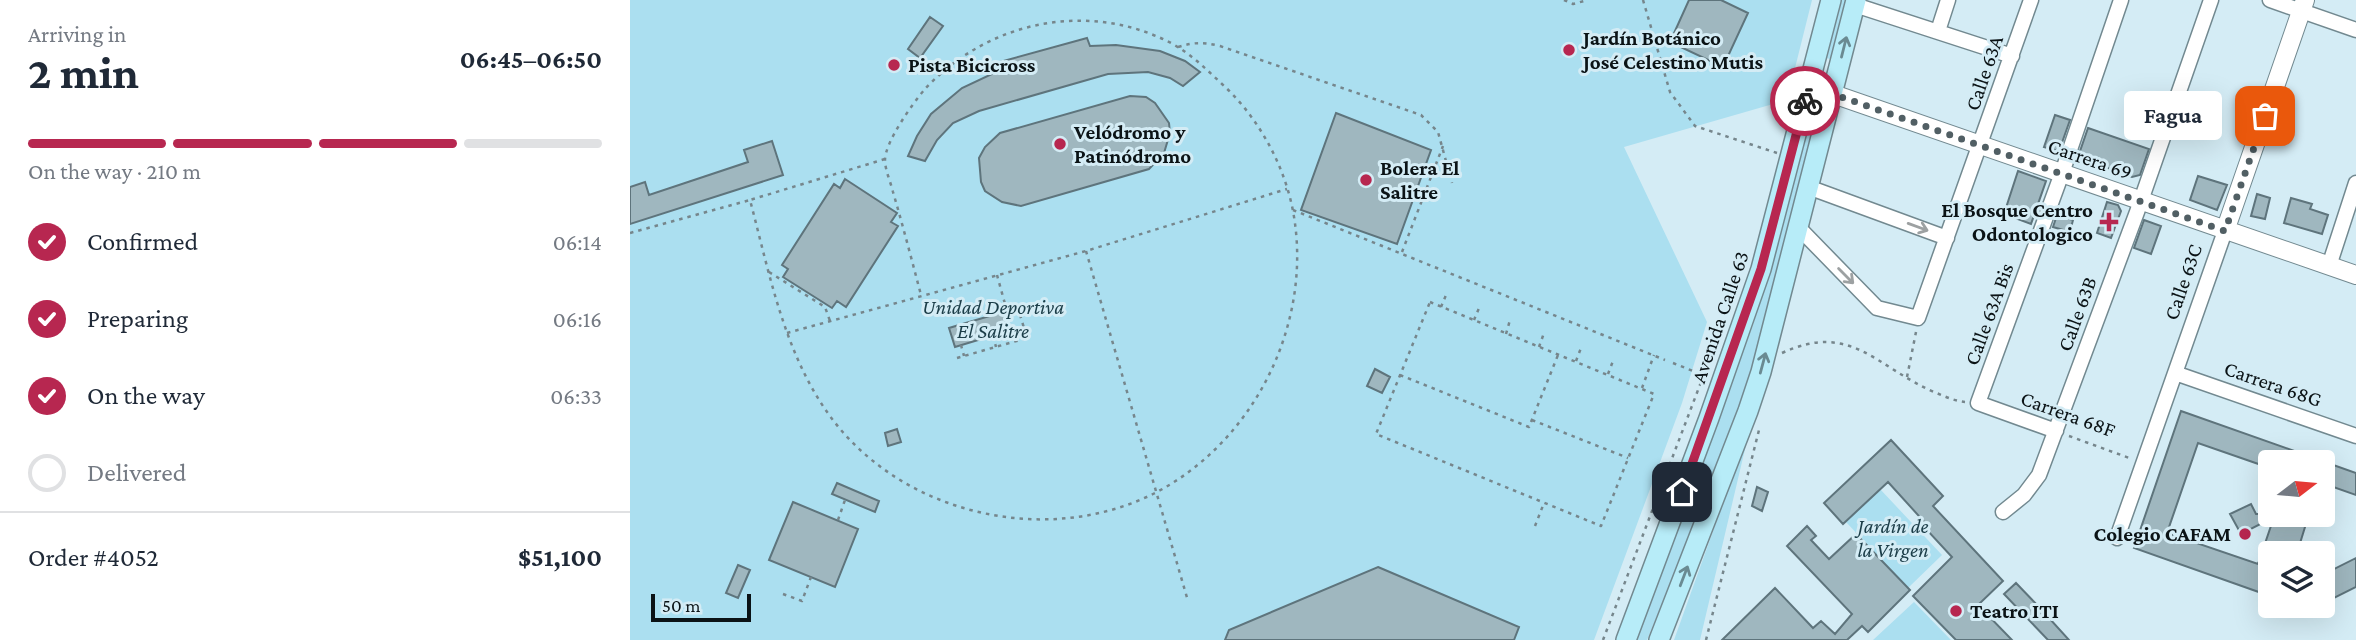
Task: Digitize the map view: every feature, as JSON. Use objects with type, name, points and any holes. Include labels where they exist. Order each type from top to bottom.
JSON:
[{"type":"main road","name":"Avenida Calle 63","points":[[1626,640],[1753,295],[1768,247],[1831,0]]},
{"type":"main road","points":[[1659,640],[1751,402],[1856,2]]},
{"type":"street","points":[[1938,31],[1948,0]]},
{"type":"street","name":"Calle 63A","points":[[1919,318],[2031,0]]},
{"type":"street","name":"Calle 63A Bis","points":[[1978,403],[2062,173],[2121,0]]},
{"type":"street","name":"Calle 63B","points":[[2003,512],[2024,495],[2039,475],[2141,201],[2211,0]]},
{"type":"street","points":[[2270,0],[2303,6],[2356,30]]},
{"type":"street","points":[[1856,2],[2012,56]]},
{"type":"street","name":"Calle 63C","points":[[2117,538],[2303,6]]},
{"type":"street","name":"Carrera 69","points":[[1810,86],[2356,275]]},
{"type":"street","points":[[2329,266],[2356,183]]},
{"type":"street","points":[[1808,187],[1947,238]]},
{"type":"street","points":[[1798,227],[1877,308],[1919,318]]},
{"type":"street","name":"Carrera 68G","points":[[2175,373],[2356,436]]},
{"type":"street","name":"Carrera 68F","points":[[1978,403],[2056,431]]},
{"type":"path","points":[[1564,0],[1573,4],[1588,0]]},
{"type":"path","points":[[1643,0],[1671,92],[1695,126],[1777,153],[1779,143]]},
{"type":"path","points":[[750,200],[787,333],[815,394],[848,438],[868,458],[897,479],[936,499],[963,509],[988,514],[1044,520],[1094,514],[1156,492],[1208,456],[1235,428],[1257,397],[1287,331],[1296,278],[1297,241],[1293,210],[1273,154],[1257,124],[1235,96],[1193,58],[1178,47],[1140,29],[1080,18],[1046,21],[1014,30],[962,56],[939,74],[917,99],[896,131],[885,159],[922,295]]},
{"type":"path","points":[[1178,47],[1192,42],[1220,46],[1421,115],[1431,123],[1443,146],[1452,183]]},
{"type":"path","points":[[1402,252],[1443,146]]},
{"type":"path","points":[[630,233],[885,159]]},
{"type":"path","points":[[787,333],[1086,251],[1287,190]]},
{"type":"path","points":[[1293,210],[1665,360]]},
{"type":"path","points":[[1086,251],[1188,601]]},
{"type":"path","points":[[769,272],[825,307],[830,321]]},
{"type":"path","points":[[997,275],[1010,322]]},
{"type":"path","points":[[1441,307],[1446,295]]},
{"type":"path","points":[[1430,302],[1441,307],[1654,394],[1601,526],[1376,434],[1430,302]]},
{"type":"path","points":[[957,358],[1027,338],[1018,308],[1006,307]]},
{"type":"path","points":[[1474,320],[1479,308]]},
{"type":"path","points":[[1603,640],[1726,316]]},
{"type":"path","points":[[1907,377],[1919,318]]},
{"type":"path","points":[[1506,334],[1510,320]]},
{"type":"path","points":[[1539,347],[1544,333]]},
{"type":"path","points":[[993,336],[996,347]]},
{"type":"path","points":[[1777,355],[1803,343],[1826,341],[1844,344],[1862,350],[1924,387],[1959,402],[1978,403]]},
{"type":"path","points":[[961,345],[964,356]]},
{"type":"path","points":[[1576,363],[1581,348]]},
{"type":"path","points":[[1400,375],[1529,427],[1558,355]]},
{"type":"path","points":[[1642,389],[1654,355]]},
{"type":"path","points":[[1608,376],[1613,361]]},
{"type":"path","points":[[1673,363],[1703,375]]},
{"type":"path","points":[[1532,419],[1628,458]]},
{"type":"path","points":[[1706,640],[1759,430]]},
{"type":"path","name":"Carrera 68F","points":[[2056,431],[2143,464]]},
{"type":"path","points":[[838,520],[845,500]]},
{"type":"path","points":[[1535,526],[1544,503]]},
{"type":"path","points":[[783,594],[802,601],[811,577]]},
{"type":"green space","name":"Unidad Deportiva El Salitre","points":[[630,0],[1812,0],[1787,100],[1624,147],[1707,322],[1682,403],[1594,640],[630,640]]},
{"type":"green space","points":[[1835,0],[1846,0],[1831,59],[1825,58]]},
{"type":"green space","points":[[1812,107],[1820,110],[1752,376],[1709,490],[1647,640],[1634,640],[1753,325],[1772,263]]},
{"type":"green space","points":[[1750,428],[1700,640],[1674,640]]},
{"type":"green space","name":"Jardín de la Virgen","points":[[1880,489],[1942,555],[1908,588],[1846,522]]},
{"type":"green space","points":[[1914,602],[1951,640],[1873,640]]},
{"type":"building","points":[[1689,0],[1721,0],[1748,13],[1723,67],[1670,42]]},
{"type":"building","points":[[930,17],[943,26],[920,58],[908,49]]},
{"type":"building","points":[[1087,38],[1090,46],[1116,45],[1160,51],[1185,61],[1200,72],[1183,86],[1170,78],[1148,72],[1108,74],[979,111],[953,123],[937,140],[925,161],[908,156],[931,114],[962,88],[992,74],[989,65]]},
{"type":"building","points":[[1130,96],[1146,97],[1155,103],[1169,123],[1170,133],[1164,153],[1149,169],[1021,206],[1002,202],[985,191],[981,182],[979,158],[985,147],[1000,133]]},
{"type":"building","name":"Bolera El Salitre","points":[[1336,113],[1431,150],[1397,244],[1301,210]]},
{"type":"building","points":[[2055,115],[2070,120],[2059,151],[2044,147]]},
{"type":"building","points":[[2088,128],[2149,149],[2140,175],[2132,177],[2078,157]]},
{"type":"building","points":[[772,141],[783,175],[630,224],[630,187],[645,182],[649,195],[748,162],[744,150]]},
{"type":"building","points":[[2018,171],[2046,181],[2031,224],[2004,214]]},
{"type":"building","points":[[2198,176],[2227,185],[2217,210],[2190,200]]},
{"type":"building","points":[[845,179],[897,213],[891,222],[898,226],[846,307],[837,301],[832,308],[783,277],[788,269],[782,265],[834,184],[840,188]]},
{"type":"building","points":[[2257,194],[2270,198],[2265,219],[2251,216]]},
{"type":"building","points":[[2291,198],[2312,204],[2310,209],[2328,215],[2322,234],[2284,223]]},
{"type":"building","name":"El Bosque Centro Odontologico","points":[[2107,202],[2118,205],[2121,211],[2111,238],[2097,233]]},
{"type":"building","points":[[2057,215],[2073,220],[2070,232],[2053,227]]},
{"type":"building","points":[[2144,220],[2161,226],[2151,254],[2134,248]]},
{"type":"building","points":[[1003,312],[1008,331],[955,347],[949,328]]},
{"type":"building","points":[[1375,369],[1390,377],[1382,393],[1367,386]]},
{"type":"building","points":[[2181,411],[2292,450],[2258,450],[2258,464],[2198,443],[2167,533],[2258,564],[2258,592],[2134,548]]},
{"type":"building","points":[[897,429],[901,442],[888,446],[885,433]]},
{"type":"building","points":[[1891,440],[1943,496],[1933,506],[2003,581],[1978,605],[2012,640],[1956,640],[1913,596],[1952,557],[1888,482],[1843,524],[1824,503]]},
{"type":"building","points":[[2335,466],[2356,473],[2356,495],[2335,488]]},
{"type":"building","points":[[837,483],[879,501],[875,512],[832,494]]},
{"type":"building","points":[[1757,487],[1768,492],[1762,511],[1752,506]]},
{"type":"building","points":[[793,502],[858,529],[835,587],[769,560]]},
{"type":"building","points":[[2251,504],[2258,525],[2241,534],[2230,514]]},
{"type":"building","points":[[1807,526],[1816,536],[1811,540],[1829,559],[1856,534],[1910,590],[1868,632],[1862,626],[1847,640],[1722,640],[1775,588],[1813,628],[1821,621],[1835,634],[1852,614],[1787,546]]},
{"type":"building","points":[[2271,527],[2305,527],[2301,541],[2266,541]]},
{"type":"building","points":[[2356,558],[2356,587],[2335,598],[2335,568]]},
{"type":"building","points":[[738,565],[750,570],[738,598],[726,593]]},
{"type":"building","points":[[1378,567],[1519,627],[1514,640],[1225,640],[1229,630]]},
{"type":"building","points":[[2016,583],[2069,640],[2048,640],[2004,594]]},
{"type":"way so far","points":[[1805,101],[1810,86],[2225,231],[2265,116]]},
{"type":"place","name":"Jardín Botánico José Celestino Mutis","points":[[1569,50]]},
{"type":"place","name":"Pista Bicicross","points":[[894,65]]},
{"type":"place","name":"Fagua","points":[[2265,116]]},
{"type":"place","name":"Velódromo y Patinódromo","points":[[1060,144]]},
{"type":"place","name":"Bolera El Salitre","points":[[1366,180]]},
{"type":"place","name":"El Bosque Centro Odontologico","points":[[2109,222]]},
{"type":"place","name":"Colegio CAFAM","points":[[2245,534]]},
{"type":"place","name":"Teatro ITI","points":[[1956,611]]},
{"type":"route","points":[[1682,492],[1753,295],[1805,101]]}]
